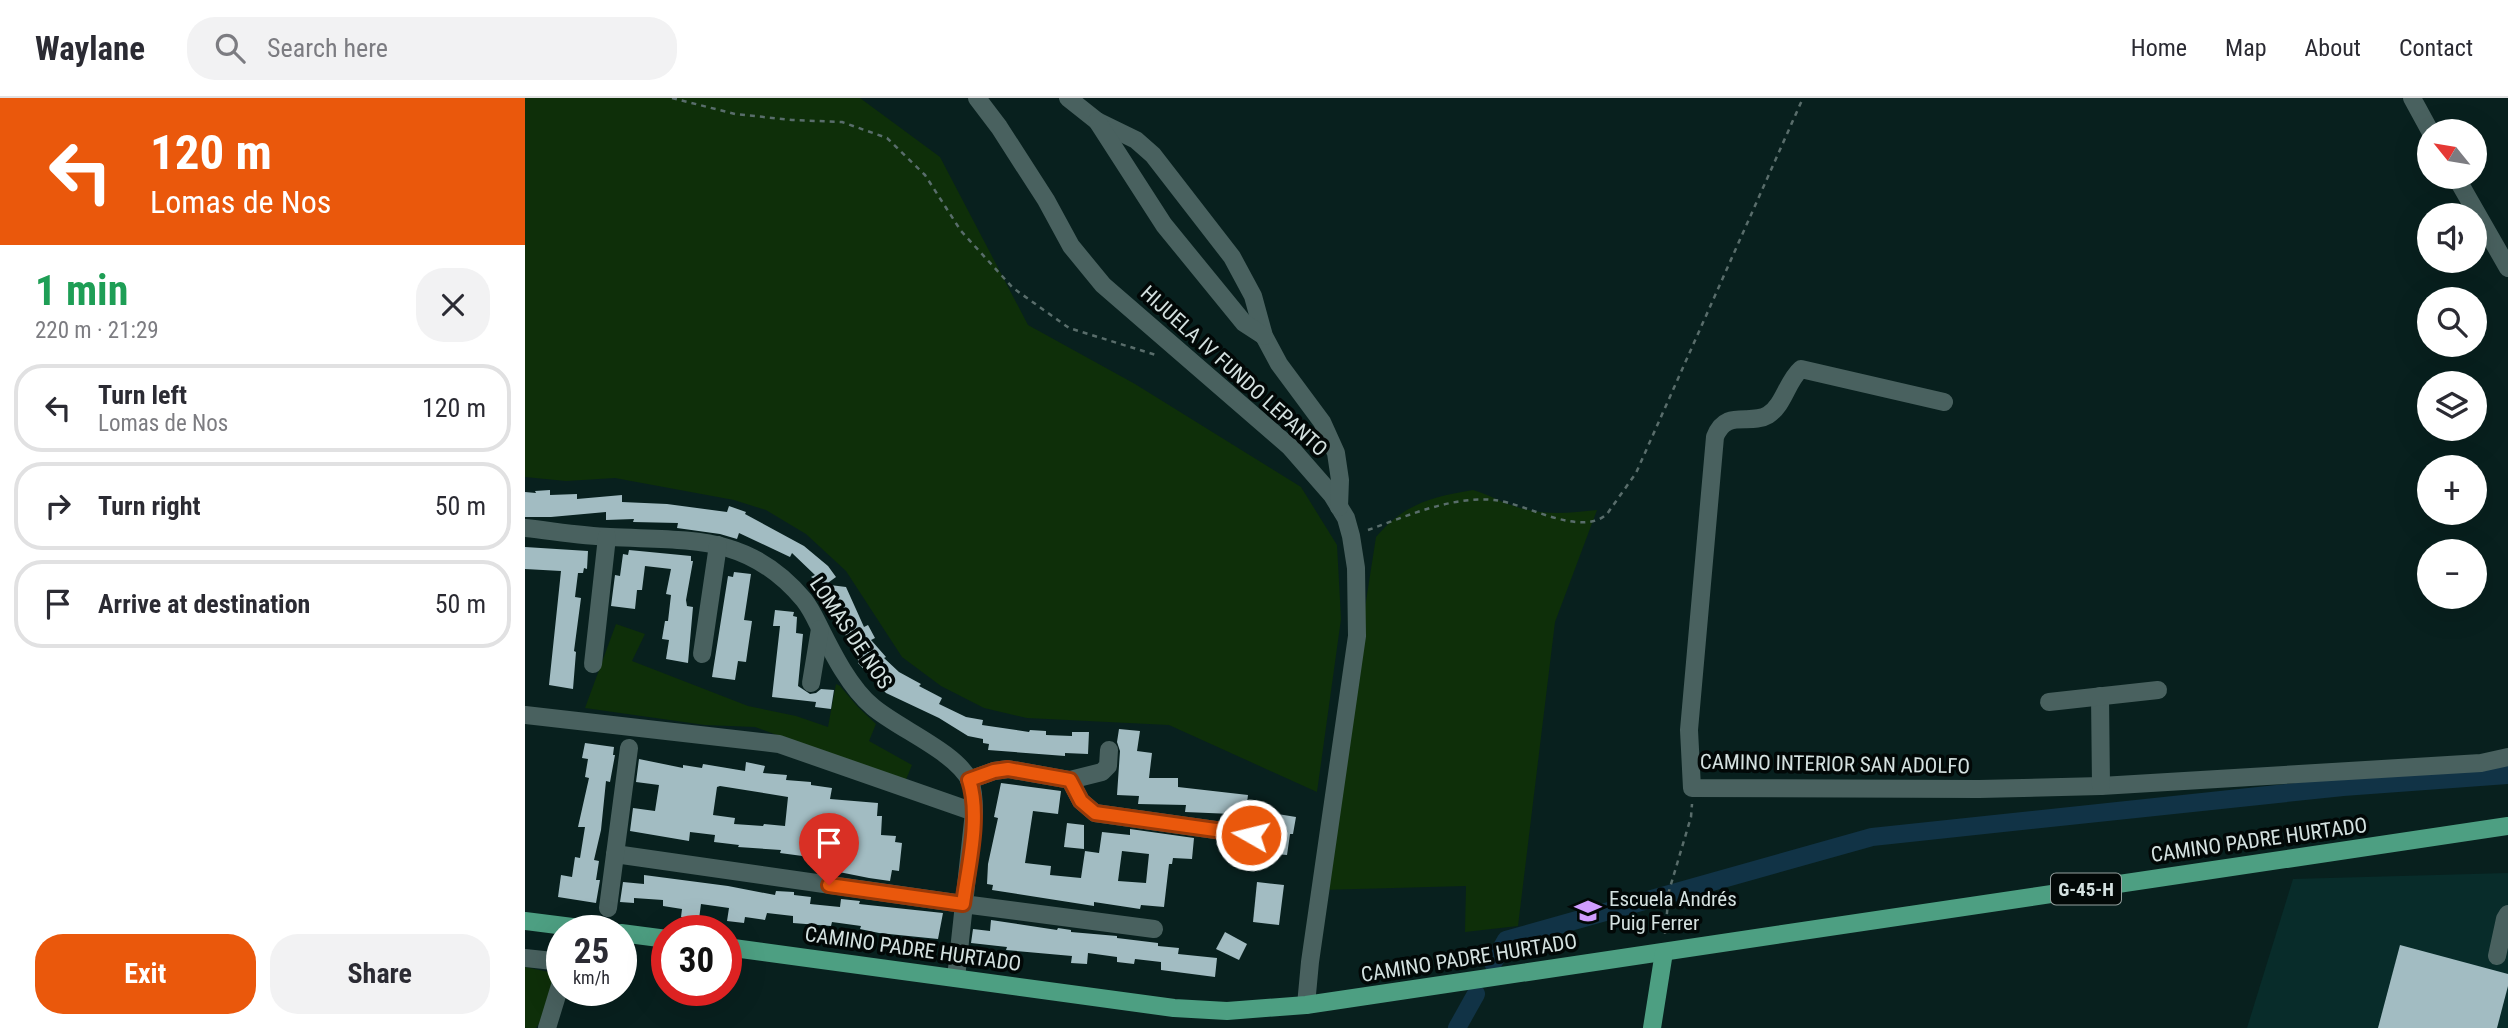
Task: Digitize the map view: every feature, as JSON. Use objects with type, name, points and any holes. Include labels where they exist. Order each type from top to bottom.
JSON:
[{"type":"main road","name":"CAMINO PADRE HURTADO","points":[[742,949],[1201,1010],[1254,1011],[2508,825]]},
{"type":"main road","points":[[525,921],[546,924]]},
{"type":"main road","points":[[1652,1028],[1664,952]]},
{"type":"street","name":"HIJUELA IV FUNDO LEPANTO","points":[[977,98],[1047,200],[1071,246],[1103,285],[1290,446],[1313,471],[1339,508],[1352,536],[1356,568],[1357,636],[1306,1005]]},
{"type":"street","points":[[1068,98],[1097,121],[1136,140],[1153,155],[1232,257],[1253,296],[1263,335],[1279,364],[1322,422],[1336,453],[1340,480],[1339,508]]},
{"type":"street","points":[[2412,98],[2423,119]]},
{"type":"street","points":[[1097,121],[1164,225],[1244,323],[1263,335]]},
{"type":"street","points":[[2463,189],[2508,268]]},
{"type":"street","name":"CAMINO INTERIOR SAN ADOLFO","points":[[1944,402],[1801,369],[1777,407],[1767,416],[1733,419],[1719,427],[1715,437],[1706,525],[1689,730],[1692,788],[1979,789],[2101,786],[2481,763],[2508,757]]},
{"type":"street","name":"LOMAS DE NOS","points":[[525,528],[607,537],[685,540],[718,545],[759,559],[777,572],[811,609],[855,687],[871,705],[959,766],[969,780]]},
{"type":"street","points":[[593,664],[607,537]]},
{"type":"street","points":[[702,654],[718,545]]},
{"type":"street","points":[[811,683],[820,629]]},
{"type":"street","points":[[2049,702],[2158,690]]},
{"type":"street","points":[[2100,696],[2101,786]]},
{"type":"street","points":[[525,715],[779,744],[974,812]]},
{"type":"street","points":[[608,908],[629,748]]},
{"type":"street","points":[[955,978],[974,812],[969,780],[1008,769],[1070,780],[1102,772],[1108,766],[1109,750]]},
{"type":"street","points":[[1070,780],[1081,801],[1095,813],[1251,835]]},
{"type":"street","points":[[615,853],[1154,929]]},
{"type":"street","points":[[2497,956],[2508,914]]},
{"type":"street","points":[[525,958],[546,960]]},
{"type":"street","points":[[547,1028],[554,1006]]},
{"type":"path","points":[[672,98],[735,114],[842,122],[887,138],[925,175],[961,231],[1013,288],[1069,328],[1160,357]]},
{"type":"path","points":[[1352,536],[1431,509],[1473,500],[1495,500],[1582,524],[1601,520],[1636,473],[1803,98]]},
{"type":"path","points":[[1664,952],[1669,891],[1691,817],[1692,788]]},
{"type":"shaded area","points":[[2508,873],[2508,1028],[2247,1028],[2293,879]]},
{"type":"green space","points":[[525,98],[860,98],[940,157],[1028,325],[1135,384],[1301,487],[1337,545],[1341,619],[1317,792],[1169,725],[1027,718],[984,708],[941,686],[902,657],[846,571],[806,534],[766,510],[734,500],[615,478],[566,481],[525,477]]},
{"type":"green space","points":[[1473,490],[1535,511],[1566,513],[1597,510],[1555,622],[1518,926],[1465,932],[1466,886],[1321,890],[1376,537],[1408,509],[1431,499]]},
{"type":"green space","points":[[616,624],[645,634],[632,661],[748,706],[796,716],[828,727],[836,684],[840,686],[876,724],[869,741],[912,765],[905,782],[755,727],[705,725],[585,708]]},
{"type":"green space","points":[[525,967],[546,971],[547,1006],[536,1028],[525,1028]]},
{"type":"building","points":[[550,490],[550,495],[577,494],[577,499],[622,495],[622,502],[667,504],[727,512],[729,506],[746,512],[745,514],[804,546],[828,566],[836,577],[825,585],[811,577],[815,575],[792,553],[790,557],[739,533],[737,539],[677,528],[678,523],[633,522],[634,519],[606,520],[606,512],[525,517],[525,492]]},
{"type":"building","points":[[525,547],[588,551],[587,569],[584,568],[583,573],[578,573],[575,597],[581,598],[574,651],[573,689],[549,685],[561,571],[525,569]]},
{"type":"building","points":[[629,550],[691,556],[693,561],[686,600],[687,606],[693,607],[688,663],[666,659],[669,640],[662,639],[665,621],[668,621],[671,595],[666,594],[671,569],[645,566],[642,590],[637,590],[635,609],[611,606],[615,575],[620,576],[623,554],[628,555]]},
{"type":"building","points":[[734,572],[751,574],[744,620],[752,621],[746,662],[738,661],[735,680],[712,677],[728,576],[733,577]]},
{"type":"building","points":[[830,585],[846,587],[864,627],[868,625],[875,638],[871,640],[886,657],[884,658],[899,672],[921,684],[919,686],[942,698],[939,704],[966,717],[983,720],[982,725],[1029,732],[1046,731],[1046,735],[1072,736],[1072,732],[1089,732],[1088,754],[1065,753],[1065,756],[988,750],[989,744],[983,743],[983,739],[968,736],[939,718],[886,693],[858,663],[844,632],[842,633],[834,617],[845,612]]},
{"type":"building","points":[[775,610],[794,612],[793,616],[797,617],[796,633],[803,634],[798,686],[810,694],[821,689],[834,690],[831,709],[815,707],[816,702],[772,697],[780,626],[773,626]]},
{"type":"building","points":[[1119,729],[1140,731],[1137,751],[1152,753],[1149,778],[1178,778],[1178,787],[1248,795],[1245,819],[1232,818],[1232,814],[1185,812],[1186,805],[1138,804],[1139,796],[1117,795]]},
{"type":"building","points":[[585,743],[614,747],[615,755],[610,782],[606,781],[601,830],[594,860],[599,861],[596,880],[600,880],[596,903],[558,897],[561,875],[572,877],[575,857],[580,858],[585,827],[578,827],[589,778],[585,777],[588,759],[582,758]]},
{"type":"building","points":[[639,759],[683,768],[683,765],[702,768],[703,764],[745,771],[746,762],[765,766],[763,773],[787,775],[786,780],[811,782],[811,785],[832,788],[830,799],[878,803],[877,816],[882,816],[881,835],[896,836],[895,842],[902,843],[899,871],[892,870],[890,881],[869,878],[824,869],[825,859],[780,853],[781,850],[738,847],[739,845],[714,842],[715,835],[690,832],[689,841],[630,831],[633,808],[655,811],[659,785],[636,782]],"holes":[[[720,786],[788,797],[785,826],[734,824],[735,818],[713,815],[717,787]]]},
{"type":"building","points":[[1001,783],[1061,791],[1058,814],[1033,811],[1025,863],[1051,866],[1050,875],[1081,878],[1085,851],[1099,853],[1102,832],[1130,835],[1130,829],[1194,838],[1192,859],[1173,858],[1172,864],[1169,864],[1164,907],[1141,905],[1140,909],[1094,902],[1094,906],[992,890],[993,885],[987,884],[988,864],[998,818],[994,817]],"holes":[[[1122,851],[1149,854],[1146,883],[1118,881]]]},
{"type":"building","points":[[1265,812],[1296,817],[1287,855],[1265,853],[1266,847],[1262,846]]},
{"type":"building","points":[[1067,823],[1084,825],[1084,849],[1064,847]]},
{"type":"building","points":[[644,875],[775,895],[776,891],[794,892],[794,895],[811,897],[810,904],[840,907],[841,899],[860,901],[859,904],[943,913],[938,939],[879,933],[860,929],[861,926],[832,922],[831,926],[793,923],[793,916],[767,913],[765,920],[745,917],[742,923],[742,915],[728,915],[729,908],[701,904],[700,915],[681,915],[682,909],[663,906],[663,900],[634,898],[634,903],[620,902],[623,882],[644,884]]},
{"type":"building","points":[[1257,882],[1284,885],[1279,925],[1253,922]]},
{"type":"building","points":[[991,920],[1117,936],[1179,948],[1178,954],[1217,958],[1215,977],[1161,970],[1161,962],[1135,959],[1134,964],[1117,962],[1117,957],[1088,953],[1087,964],[1071,963],[1072,956],[1006,950],[1007,947],[971,943],[973,929],[990,931]]},
{"type":"building","points":[[1225,932],[1247,944],[1239,960],[1216,949]]},
{"type":"building","points":[[2400,945],[2508,974],[2508,986],[2497,1028],[2378,1028]]},
{"type":"waterway","points":[[1493,963],[1506,940],[1872,837],[2343,787],[2508,775]]},
{"type":"waterway","points":[[1457,1028],[1476,994]]},
{"type":"place","name":"Escuela Andrés Puig Ferrer","points":[[1588,911]]},
{"type":"route","points":[[829,885],[963,904],[974,812],[969,780],[1008,769],[1070,780],[1081,801],[1095,813],[1251,835]]}]
